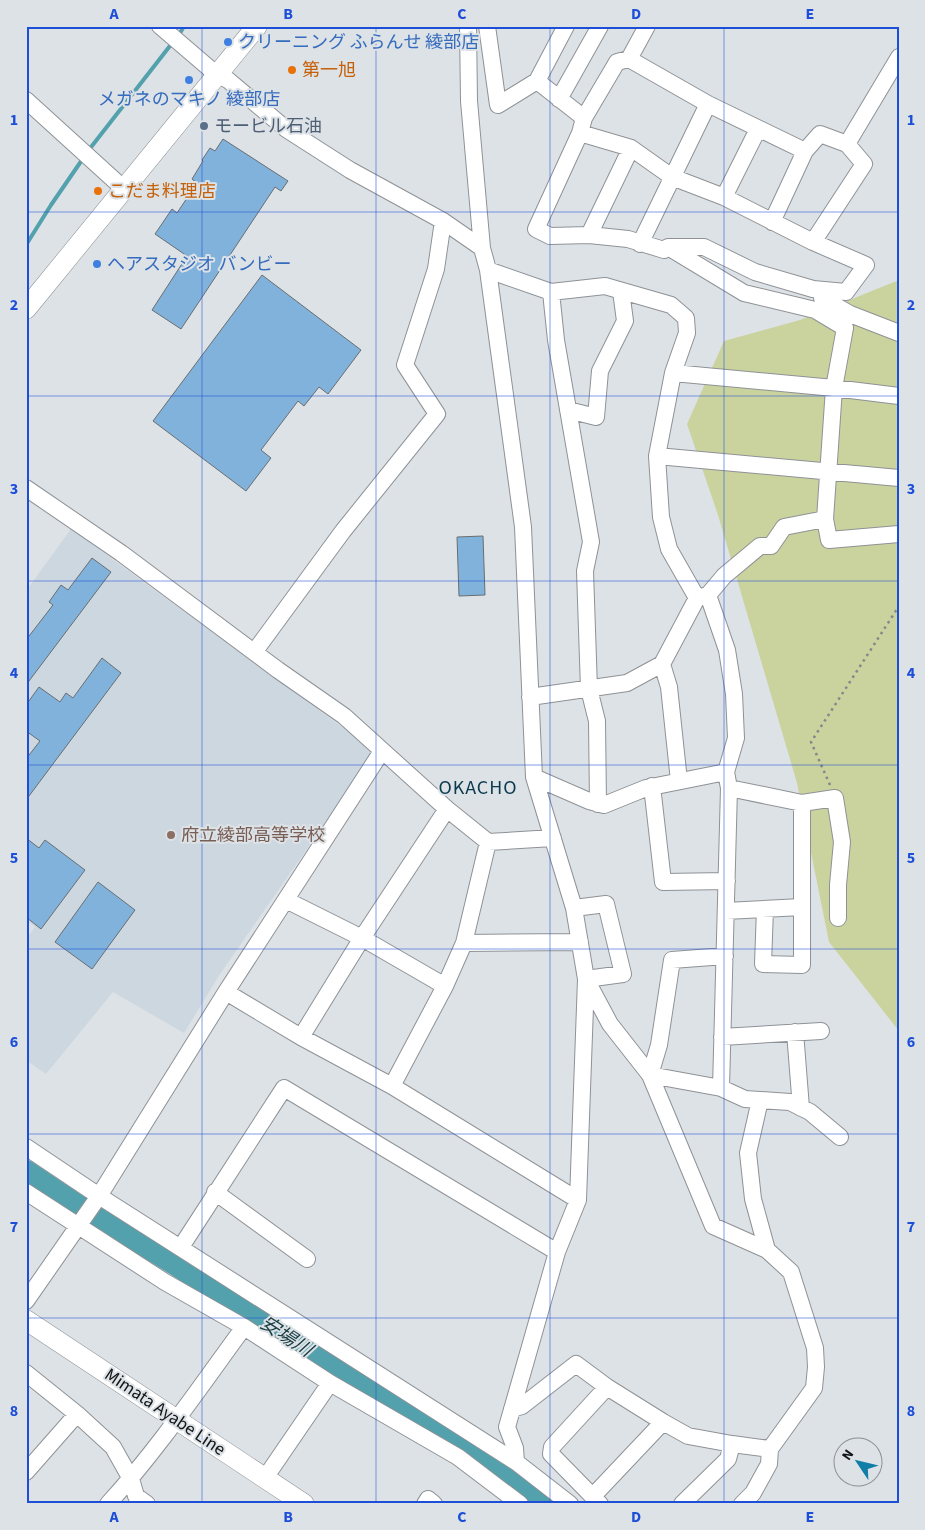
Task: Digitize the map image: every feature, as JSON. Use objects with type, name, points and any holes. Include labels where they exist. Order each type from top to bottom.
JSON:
[{"type":"main road","points":[[26,309],[257,26]]},
{"type":"main road","name":"Mimata Ayabe Line","points":[[28,1327],[176,1420],[304,1504]]},
{"type":"street","points":[[160,26],[216,74],[228,80],[286,129],[350,170],[443,221],[482,248]]},
{"type":"street","points":[[468,26],[469,101],[482,248],[488,270],[523,527],[534,777],[574,908],[586,979],[578,1200],[557,1252],[507,1427],[516,1448],[516,1462]]},
{"type":"street","points":[[487,26],[498,105],[537,81],[566,26]]},
{"type":"street","points":[[559,99],[600,26]]},
{"type":"street","points":[[629,59],[645,27]]},
{"type":"street","points":[[847,144],[899,57]]},
{"type":"street","points":[[537,81],[559,99],[582,125],[630,148],[672,177],[724,197],[813,242],[866,265],[846,292],[822,290],[755,272],[704,247],[668,247],[664,250],[628,239],[589,235],[550,236],[536,229],[582,125],[617,62],[629,59],[708,104],[806,151]]},
{"type":"street","points":[[26,100],[124,189]]},
{"type":"street","points":[[640,244],[708,104]]},
{"type":"street","points":[[724,197],[758,129]]},
{"type":"street","points":[[772,222],[806,151],[820,134],[847,144],[864,164],[813,242]]},
{"type":"street","points":[[589,235],[630,148]]},
{"type":"street","points":[[255,652],[344,531],[437,414],[405,365],[436,269],[443,221]]},
{"type":"street","points":[[668,247],[744,293],[815,310],[845,328],[834,388],[825,518],[830,540],[899,534]]},
{"type":"street","points":[[488,270],[551,292],[605,286],[672,304],[686,318],[687,333],[673,373],[657,456],[661,517],[669,549],[702,597],[726,650],[734,694],[736,738],[726,772],[729,788],[721,1088]]},
{"type":"street","points":[[822,290],[822,298],[850,314],[899,333]]},
{"type":"street","points":[[568,410],[596,417],[600,371],[625,321],[621,291]]},
{"type":"street","points":[[551,292],[556,340],[591,542],[585,571],[589,688],[596,721],[598,804]]},
{"type":"street","points":[[673,373],[899,396]]},
{"type":"street","points":[[657,456],[899,478]]},
{"type":"street","points":[[26,488],[121,554],[202,615],[344,716],[447,809],[488,842],[553,838]]},
{"type":"street","points":[[530,696],[627,684],[662,664],[702,597],[724,576],[760,546],[770,546],[784,527],[825,518]]},
{"type":"street","points":[[662,664],[669,687],[679,781]]},
{"type":"street","points":[[26,1301],[97,1198],[226,992],[382,751]]},
{"type":"street","points":[[534,777],[604,806],[652,786],[726,772]]},
{"type":"street","points":[[652,786],[662,882],[727,881]]},
{"type":"street","points":[[729,788],[802,803],[835,798],[842,842],[838,884],[838,918]]},
{"type":"street","points":[[765,910],[763,964],[802,965],[802,803]]},
{"type":"street","points":[[301,1037],[362,938],[447,809]]},
{"type":"street","points":[[392,1086],[445,986],[464,943],[488,842]]},
{"type":"street","points":[[286,900],[362,938],[445,986]]},
{"type":"street","points":[[574,908],[606,904],[623,974],[586,979]]},
{"type":"street","points":[[726,911],[802,907]]},
{"type":"street","points":[[464,943],[580,942]]},
{"type":"street","points":[[650,1075],[659,1045],[672,960],[725,956]]},
{"type":"street","points":[[586,979],[610,1024],[650,1075],[713,1226],[768,1250],[790,1272],[815,1348],[814,1388],[770,1449],[769,1464],[753,1493],[742,1504]]},
{"type":"street","points":[[226,992],[301,1037],[392,1086],[578,1200]]},
{"type":"street","points":[[722,1037],[821,1031]]},
{"type":"street","points":[[795,1032],[801,1108]]},
{"type":"street","points":[[650,1075],[721,1088],[745,1099],[790,1102],[810,1112],[840,1137]]},
{"type":"street","points":[[181,1247],[284,1088],[557,1252]]},
{"type":"street","points":[[760,1100],[748,1154],[753,1198],[768,1250]]},
{"type":"street","points":[[26,1147],[97,1198],[181,1247],[516,1462],[570,1504]]},
{"type":"street","points":[[26,1192],[165,1282],[244,1327],[330,1383],[458,1457],[520,1504]]},
{"type":"street","points":[[215,1192],[307,1259]]},
{"type":"street","points":[[108,1504],[131,1479],[244,1327]]},
{"type":"street","points":[[512,1408],[522,1406],[576,1364],[608,1387],[688,1436],[770,1449]]},
{"type":"street","points":[[26,1373],[77,1414],[113,1447],[131,1479],[136,1496],[148,1504]]},
{"type":"street","points":[[265,1478],[330,1383]]},
{"type":"street","points":[[608,1387],[552,1447],[551,1454],[597,1500],[663,1422]]},
{"type":"street","points":[[26,1472],[77,1414]]},
{"type":"street","points":[[682,1504],[728,1459],[732,1444]]},
{"type":"street","points":[[425,1504],[428,1499],[434,1504]]},
{"type":"path","points":[[835,798],[812,742],[899,606]]},
{"type":"shaded area","name":"府立綾部高等学校","points":[[71,529],[375,751],[220,974],[184,1033],[113,992],[46,1074],[26,1060],[26,939],[35,927],[26,920],[26,591]]},
{"type":"green space","points":[[899,280],[899,1031],[829,942],[797,783],[718,515],[687,424],[724,341],[800,320]]},
{"type":"building","points":[[223,139],[288,181],[281,191],[275,187],[181,329],[152,310],[187,256],[155,234],[172,209],[177,213],[197,183],[192,179],[202,160],[210,148],[215,151]]},
{"type":"building","points":[[262,275],[361,350],[328,394],[319,387],[304,406],[298,401],[261,450],[271,458],[246,491],[153,421]]},
{"type":"building","points":[[483,536],[485,595],[459,596],[457,537]]},
{"type":"building","points":[[92,558],[111,572],[26,685],[26,640],[53,605],[49,602],[61,585],[68,590]]},
{"type":"building","points":[[102,658],[121,673],[26,800],[26,759],[40,741],[26,731],[26,705],[39,687],[60,702],[66,693],[73,698]]},
{"type":"building","points":[[26,838],[39,848],[45,840],[85,870],[41,929],[26,917]]},
{"type":"building","points":[[98,882],[135,910],[92,969],[55,942]]},
{"type":"waterway","points":[[179,35],[184,26]]},
{"type":"waterway","points":[[88,151],[173,42]]},
{"type":"waterway","points":[[26,245],[84,157]]},
{"type":"waterway","name":"安場川","points":[[26,1171],[74,1203],[173,1263],[545,1504]]},
{"type":"place","name":"クリーニング ふらんせ 綾部店","points":[[228,42]]},
{"type":"place","name":"第一旭","points":[[292,70]]},
{"type":"place","name":"メガネのマキノ 綾部店","points":[[189,80]]},
{"type":"place","name":"モービル石油","points":[[204,126]]},
{"type":"place","name":"こだま料理店","points":[[98,191]]},
{"type":"place","name":"ヘアスタジオ バンビー","points":[[97,264]]},
{"type":"place","name":"府立綾部高等学校","points":[[171,835]]},
{"type":"district","name":"OKACHO","points":[[478,788]]}]
